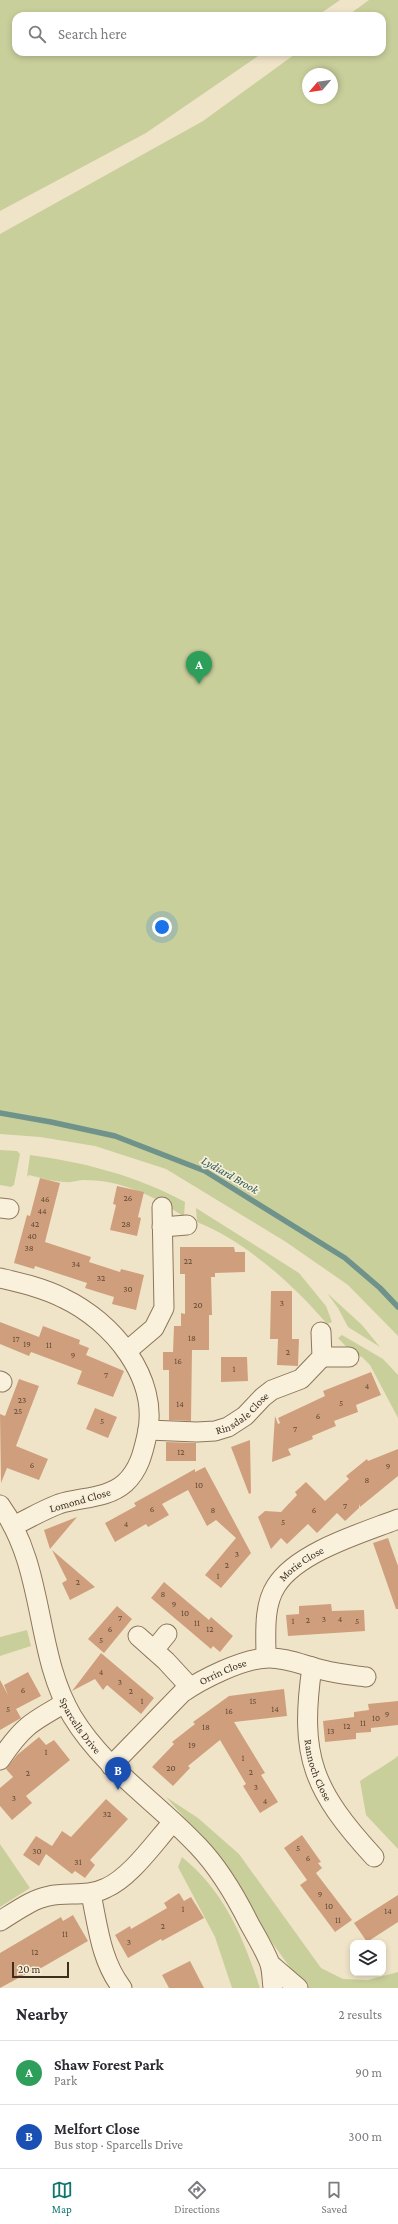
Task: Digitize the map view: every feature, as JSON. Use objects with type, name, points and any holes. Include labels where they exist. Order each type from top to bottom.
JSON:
[{"type":"street","points":[[127,1350],[154,1328],[163,1312],[162,1207]]},
{"type":"street","points":[[162,1226],[187,1226]]},
{"type":"street","name":"Lomond Close","points":[[0,1278],[63,1298],[88,1312],[127,1350],[139,1373],[146,1395],[149,1415],[148,1430],[138,1468],[124,1484],[105,1494],[59,1504],[13,1526]]},
{"type":"street","points":[[321,1332],[322,1357],[349,1357]]},
{"type":"street","name":"Rinsdale Close","points":[[148,1430],[197,1432],[215,1431],[228,1427],[245,1416],[263,1397],[272,1390],[301,1380],[322,1357]]},
{"type":"street","name":"Sparcells Drive","points":[[0,1505],[13,1526],[31,1573],[52,1662],[65,1703],[90,1742],[111,1766],[197,1845],[230,1886],[270,1964],[273,1988]]},
{"type":"street","name":"Morie Close","points":[[266,1658],[269,1603],[276,1586],[282,1578],[297,1565],[324,1550],[398,1519]]},
{"type":"street","points":[[154,1650],[167,1634]]},
{"type":"street","points":[[138,1636],[154,1650],[190,1687]]},
{"type":"street","name":"Orrin Close","points":[[111,1766],[175,1700],[190,1687],[239,1665],[266,1658],[290,1661],[342,1674],[366,1677]]},
{"type":"street","name":"Rannoch Close","points":[[312,1667],[307,1719],[308,1746],[311,1760],[323,1789],[335,1811],[374,1857]]},
{"type":"street","points":[[0,1760],[14,1738],[27,1726],[65,1703]]},
{"type":"street","points":[[0,1921],[43,1897],[60,1894],[91,1894],[113,1885],[126,1874],[172,1822]]},
{"type":"street","points":[[91,1894],[104,1956],[111,1973],[122,1988]]},
{"type":"street","name":"Sparcells Drive","points":[[270,1964],[298,1988]]},
{"type":"green space","points":[[0,0],[340,0],[323,12],[12,12],[12,56],[258,56],[146,133],[0,211]]},
{"type":"green space","points":[[369,0],[398,0],[398,1336],[348,1285],[286,1242],[166,1169],[95,1146],[40,1137],[0,1134],[0,234],[203,121],[292,56],[386,56],[386,12],[352,12]]},
{"type":"green space","points":[[0,1150],[17,1151],[20,1154],[14,1185],[11,1187],[0,1185]]},
{"type":"green space","points":[[30,1155],[110,1171],[148,1185],[185,1202],[184,1217],[161,1202],[124,1186],[98,1181],[84,1180],[61,1182],[29,1175],[27,1177]]},
{"type":"green space","points":[[196,1208],[299,1273],[326,1306],[332,1322],[327,1324],[300,1294],[251,1252],[215,1230],[197,1222]]},
{"type":"green space","points":[[327,1293],[362,1325],[380,1347],[348,1327],[338,1308]]},
{"type":"green space","points":[[342,1335],[383,1359],[398,1375],[398,1418],[370,1365],[362,1357],[352,1353],[338,1338]]},
{"type":"green space","points":[[27,1630],[31,1646],[0,1656],[0,1637]]},
{"type":"green space","points":[[398,1756],[398,1849],[366,1815],[360,1781]]},
{"type":"green space","points":[[166,1797],[198,1818],[239,1854],[321,1968],[343,1979],[368,1980],[398,1972],[398,1988],[305,1988],[273,1944],[214,1851]]},
{"type":"green space","points":[[0,1844],[30,1888],[0,1907]]},
{"type":"green space","points":[[182,1857],[210,1885],[231,1916],[247,1951],[260,1988],[232,1988],[215,1937],[178,1867]]},
{"type":"building","points":[[40,1178],[60,1183],[45,1242],[91,1257],[89,1262],[120,1272],[121,1269],[144,1275],[136,1310],[112,1304],[114,1297],[85,1288],[87,1283],[35,1266],[34,1269],[14,1263],[27,1215],[30,1216]]},
{"type":"building","points":[[117,1186],[144,1192],[138,1217],[141,1218],[137,1236],[110,1230],[116,1205],[113,1204]]},
{"type":"building","points":[[180,1247],[234,1247],[235,1252],[245,1252],[245,1272],[215,1273],[215,1277],[211,1277],[212,1315],[209,1315],[209,1350],[192,1350],[191,1421],[169,1420],[169,1370],[163,1370],[163,1352],[173,1352],[174,1326],[181,1326],[181,1313],[185,1314],[185,1274],[180,1274]]},
{"type":"building","points":[[271,1291],[292,1291],[292,1339],[299,1339],[298,1366],[277,1365],[278,1339],[270,1339]]},
{"type":"building","points":[[0,1322],[39,1337],[43,1326],[80,1340],[79,1344],[89,1348],[86,1355],[124,1371],[113,1397],[77,1384],[82,1371],[31,1352],[29,1356],[0,1344]]},
{"type":"building","points":[[221,1357],[247,1357],[248,1381],[221,1382]]},
{"type":"building","points":[[371,1372],[381,1395],[356,1405],[358,1412],[334,1421],[336,1426],[312,1436],[313,1439],[288,1449],[291,1455],[272,1462],[275,1416],[278,1424],[280,1423],[278,1418],[325,1396],[323,1391]]},
{"type":"building","points":[[19,1379],[39,1386],[16,1446],[48,1459],[39,1480],[7,1468],[1,1483],[0,1414],[5,1416]]},
{"type":"building","points":[[95,1408],[117,1417],[108,1438],[86,1429]]},
{"type":"building","points":[[250,1440],[251,1493],[249,1494],[231,1447]]},
{"type":"building","points":[[166,1442],[196,1443],[196,1461],[166,1461]]},
{"type":"building","points":[[398,1449],[398,1476],[360,1507],[359,1504],[359,1508],[345,1521],[337,1513],[317,1533],[308,1524],[287,1544],[281,1538],[271,1549],[258,1517],[265,1511],[281,1512],[297,1495],[295,1492],[306,1482],[325,1501],[349,1479],[346,1476],[367,1459],[368,1461]]},
{"type":"building","points":[[205,1467],[251,1553],[221,1588],[205,1575],[236,1538],[216,1520],[207,1526],[188,1490],[162,1504],[169,1515],[148,1527],[146,1524],[115,1542],[105,1523],[136,1506],[134,1503],[195,1469],[195,1472]]},
{"type":"building","points":[[77,1517],[50,1549],[44,1530]]},
{"type":"building","points":[[388,1538],[398,1566],[398,1609],[396,1609],[373,1543]]},
{"type":"building","points":[[52,1550],[95,1587],[70,1600],[62,1583],[67,1580]]},
{"type":"building","points":[[164,1582],[209,1620],[211,1617],[233,1636],[220,1652],[213,1646],[211,1649],[151,1598]]},
{"type":"building","points":[[331,1604],[332,1611],[364,1610],[365,1631],[288,1636],[286,1615],[299,1614],[299,1606]]},
{"type":"building","points":[[117,1606],[132,1619],[104,1653],[88,1639]]},
{"type":"building","points":[[101,1653],[154,1698],[141,1714],[107,1685],[103,1690],[95,1679],[72,1691]]},
{"type":"building","points":[[28,1672],[41,1696],[16,1709],[21,1718],[0,1730],[0,1680],[8,1695],[4,1685]]},
{"type":"building","points":[[284,1689],[287,1716],[234,1722],[265,1773],[261,1775],[278,1802],[260,1813],[243,1786],[246,1784],[220,1740],[188,1766],[190,1768],[173,1786],[152,1767],[174,1744],[172,1742],[195,1724],[193,1722],[229,1696]]},
{"type":"building","points":[[398,1701],[398,1725],[371,1728],[371,1732],[356,1733],[356,1739],[325,1742],[323,1721],[354,1717],[354,1712],[369,1710],[368,1704]]},
{"type":"building","points":[[39,1737],[46,1745],[54,1740],[70,1760],[26,1796],[32,1803],[12,1820],[0,1806],[0,1788],[13,1777],[6,1769],[17,1755]]},
{"type":"building","points":[[106,1799],[128,1819],[90,1860],[95,1865],[85,1878],[75,1871],[72,1874],[46,1854],[39,1866],[23,1855],[36,1836],[52,1846],[62,1831],[71,1837]]},
{"type":"building","points":[[302,1835],[321,1862],[318,1863],[322,1868],[316,1873],[352,1920],[335,1932],[300,1885],[307,1880],[284,1848]]},
{"type":"building","points":[[179,1893],[184,1901],[191,1897],[204,1918],[162,1941],[161,1939],[128,1958],[115,1935],[130,1926],[131,1929],[167,1908],[164,1903]]},
{"type":"building","points":[[398,1895],[398,1922],[370,1940],[366,1940],[354,1923]]},
{"type":"building","points":[[73,1915],[88,1941],[36,1971],[35,1969],[0,1988],[0,1953],[61,1917],[63,1921]]},
{"type":"building","points":[[190,1961],[204,1988],[169,1988],[162,1975]]},
{"type":"waterway","name":"Lydiard Brook","points":[[0,1113],[115,1136],[205,1171],[345,1258],[380,1288],[398,1307]]},
{"type":"place","name":"Shaw Forest Park","points":[[199,684]]},
{"type":"place","name":"Melfort Close","points":[[118,1790]]}]
